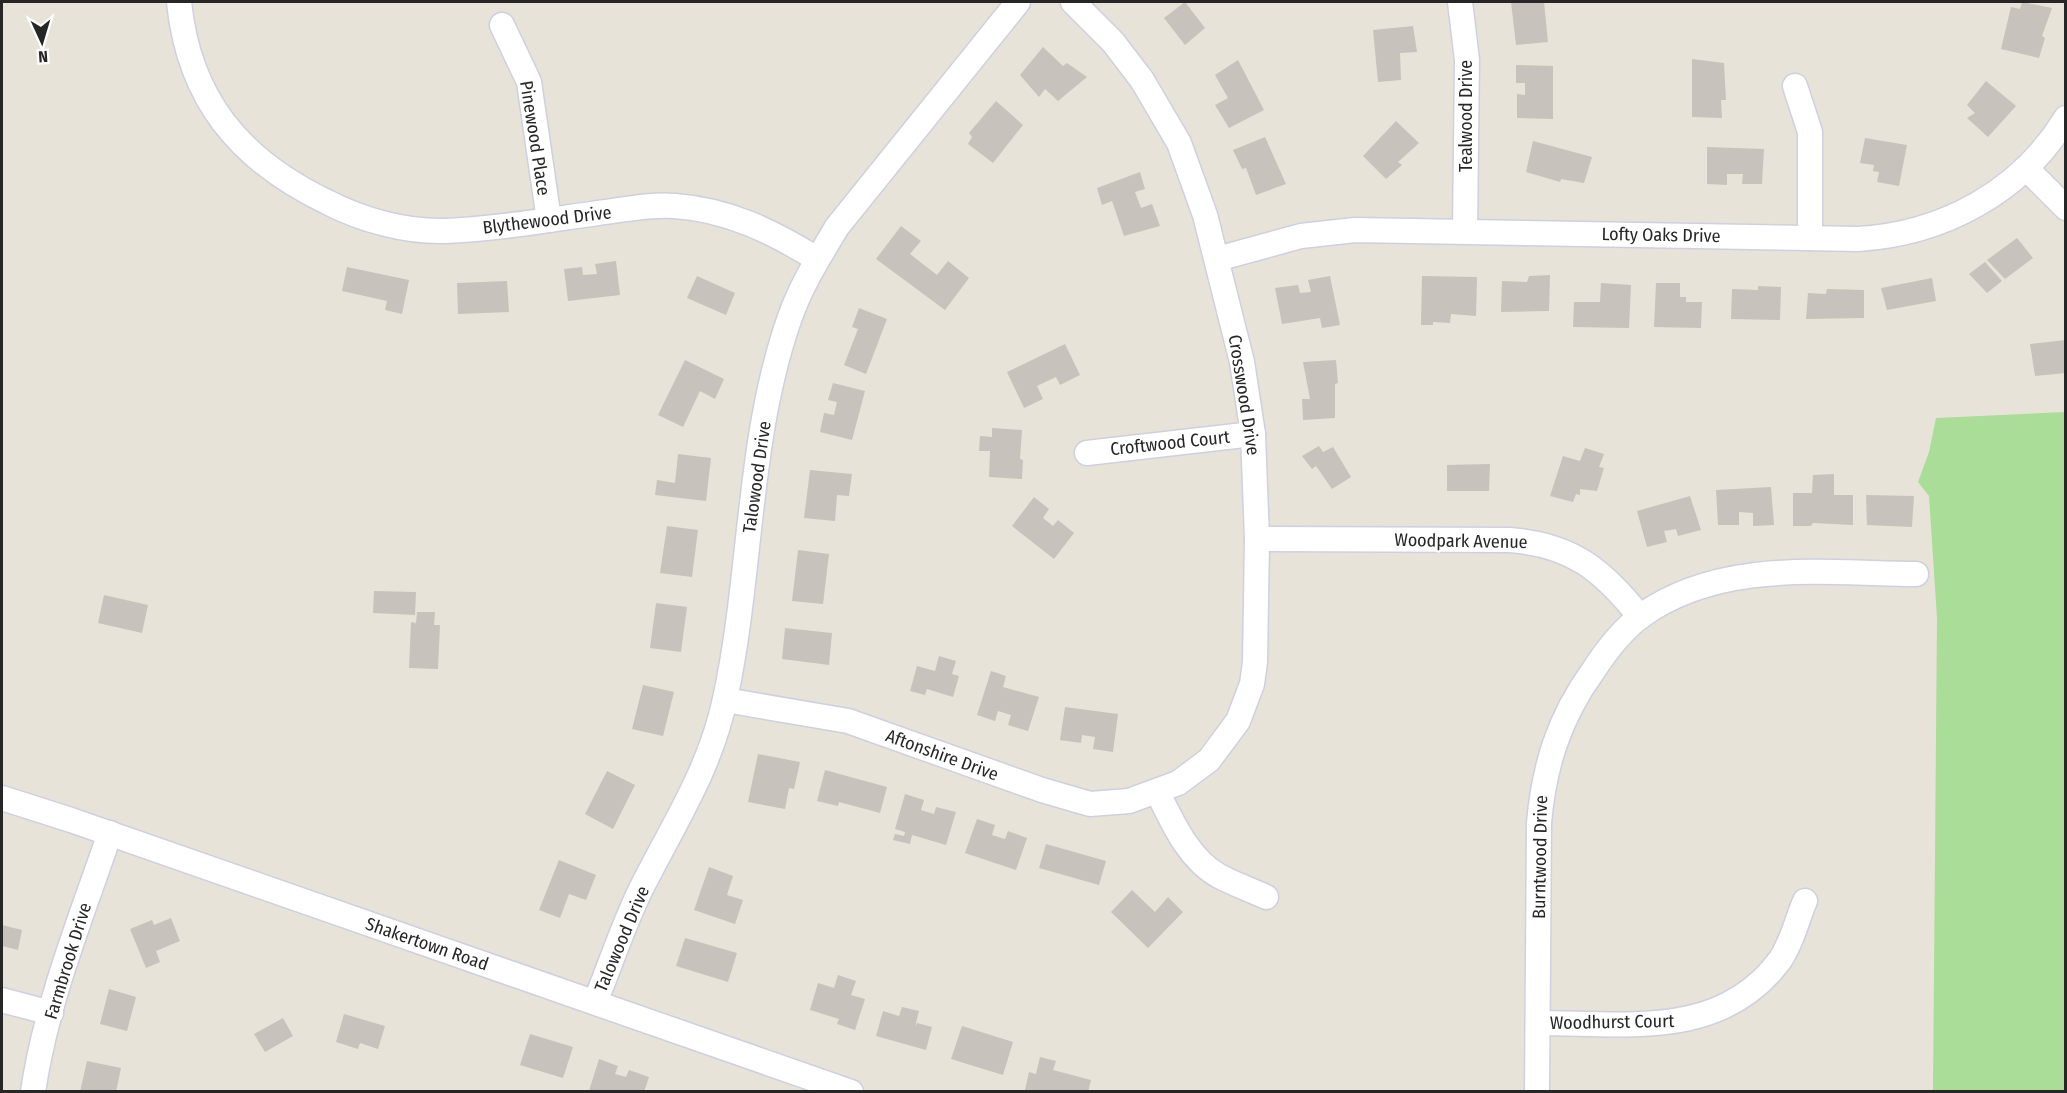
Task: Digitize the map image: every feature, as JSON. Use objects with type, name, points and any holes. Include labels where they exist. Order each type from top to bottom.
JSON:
[{"type":"street","name":"Blythewood Drive","points":[[179,2],[187,49],[208,97],[224,125],[276,175],[340,209],[375,221],[409,228],[442,231],[651,206],[712,211],[754,224],[817,259]]},
{"type":"street","name":"Talowood Drive","points":[[595,1002],[642,887],[701,777],[725,700],[764,426],[776,363],[789,319],[817,259],[856,200],[1018,2]]},
{"type":"street","name":"Crosswood Drive","points":[[1073,2],[1113,42],[1156,100],[1189,164],[1242,362],[1253,434],[1257,539],[1255,662],[1245,706],[1230,735],[1209,760],[1178,783],[1157,791]]},
{"type":"street","name":"Tealwood Drive","points":[[1460,2],[1467,60],[1465,231]]},
{"type":"street","name":"Pinewood Place","points":[[502,25],[529,82],[549,220]]},
{"type":"street","points":[[1795,86],[1811,142],[1810,238]]},
{"type":"street","name":"Lofty Oaks Drive","points":[[1216,258],[1266,244],[1332,232],[1379,229],[1810,238],[1881,237],[1919,230],[1978,205],[2026,168],[2047,145],[2066,118]]},
{"type":"street","points":[[2026,168],[2066,208]]},
{"type":"street","name":"Croftwood Court","points":[[1087,453],[1253,434]]},
{"type":"street","name":"Woodpark Avenue","points":[[1257,539],[1509,540],[1538,543],[1569,553],[1596,569],[1618,588],[1640,617]]},
{"type":"street","points":[[1640,617],[1673,598],[1745,576],[1784,572],[1917,574]]},
{"type":"street","name":"Burntwood Drive","points":[[1538,1092],[1539,824],[1547,762],[1566,713],[1578,691],[1608,648],[1640,617]]},
{"type":"street","name":"Aftonshire Drive","points":[[725,700],[848,721],[1042,790],[1090,804],[1129,801],[1157,791]]},
{"type":"street","points":[[1157,791],[1176,831],[1199,859],[1218,875],[1266,897]]},
{"type":"street","name":"Shakertown Road","points":[[2,798],[110,833],[845,1090]]},
{"type":"street","name":"Farmbrook Drive","points":[[33,1092],[61,973],[110,833]]},
{"type":"street","name":"Woodhurst Court","points":[[1538,1023],[1668,1023],[1694,1019],[1719,1010],[1750,991],[1780,959],[1805,901]]},
{"type":"street","points":[[2,1000],[51,1013]]},
{"type":"green space","points":[[2065,412],[2065,1091],[1933,1091],[1937,618],[1929,496],[1918,482],[1929,452],[1936,418]]},
{"type":"building","points":[[1185,2],[1205,28],[1185,45],[1164,18]]},
{"type":"building","points":[[1511,2],[1544,2],[1548,42],[1516,45]]},
{"type":"building","points":[[2022,2],[2052,8],[2042,36],[2045,38],[2039,58],[2001,49],[2011,7],[2020,9]]},
{"type":"building","points":[[1413,26],[1417,52],[1400,53],[1401,80],[1378,82],[1373,30]]},
{"type":"building","points":[[1043,47],[1063,66],[1067,63],[1087,77],[1058,101],[1045,89],[1039,97],[1020,75]]},
{"type":"building","points":[[1692,59],[1724,63],[1726,100],[1721,100],[1722,118],[1692,117]]},
{"type":"building","points":[[1238,60],[1264,110],[1229,128],[1215,105],[1228,98],[1215,75]]},
{"type":"building","points":[[1516,65],[1553,66],[1553,119],[1517,118],[1517,94],[1525,95],[1525,83],[1516,83]]},
{"type":"building","points":[[1986,81],[2016,106],[1988,137],[1967,118],[1975,113],[1967,105]]},
{"type":"building","points":[[996,101],[1023,125],[993,163],[968,144],[972,137],[969,133]]},
{"type":"building","points":[[1396,121],[1419,143],[1398,162],[1402,165],[1386,179],[1363,156]]},
{"type":"building","points":[[1265,137],[1286,184],[1256,195],[1246,168],[1242,169],[1233,150]]},
{"type":"building","points":[[1865,138],[1907,145],[1899,186],[1877,182],[1879,172],[1873,171],[1874,165],[1860,163]]},
{"type":"building","points":[[1533,141],[1592,157],[1584,183],[1561,179],[1560,182],[1526,172]]},
{"type":"building","points":[[1707,147],[1764,149],[1762,184],[1742,184],[1743,174],[1727,174],[1727,185],[1707,184]]},
{"type":"building","points":[[1140,172],[1145,189],[1135,192],[1141,208],[1152,204],[1160,226],[1124,236],[1112,201],[1102,205],[1097,188]]},
{"type":"building","points":[[901,226],[921,241],[910,254],[937,275],[948,261],[969,278],[945,310],[876,259]]},
{"type":"building","points":[[2017,238],[2033,258],[2005,279],[1987,260]]},
{"type":"building","points":[[616,261],[620,295],[568,301],[564,269],[582,267],[583,275],[597,274],[595,264]]},
{"type":"building","points":[[1985,262],[2002,281],[1987,293],[1969,274]]},
{"type":"building","points":[[347,267],[409,280],[402,314],[385,310],[387,301],[342,291]]},
{"type":"building","points":[[1550,275],[1549,311],[1501,312],[1502,281],[1527,282],[1529,276]]},
{"type":"building","points":[[697,276],[735,293],[726,315],[687,298]]},
{"type":"building","points":[[1330,276],[1340,325],[1322,328],[1320,318],[1282,324],[1275,288],[1298,285],[1300,293],[1311,292],[1308,280]]},
{"type":"building","points":[[1422,276],[1477,277],[1476,316],[1451,314],[1450,323],[1433,322],[1433,325],[1421,325]]},
{"type":"building","points":[[1932,278],[1936,301],[1887,310],[1881,288]]},
{"type":"building","points":[[507,281],[509,312],[458,314],[457,283]]},
{"type":"building","points":[[1601,283],[1631,285],[1629,328],[1573,327],[1574,302],[1600,302]]},
{"type":"building","points":[[1656,283],[1680,283],[1680,297],[1686,297],[1686,302],[1702,302],[1701,328],[1654,327]]},
{"type":"building","points":[[1758,286],[1781,287],[1780,320],[1731,319],[1732,289],[1758,290]]},
{"type":"building","points":[[1827,289],[1864,290],[1864,318],[1806,319],[1808,293],[1826,294]]},
{"type":"building","points":[[859,308],[887,319],[866,374],[844,365],[858,329],[852,327]]},
{"type":"building","points":[[2066,340],[2066,373],[2035,376],[2030,344]]},
{"type":"building","points":[[1065,344],[1080,375],[1060,385],[1056,377],[1037,386],[1043,399],[1024,408],[1007,372]]},
{"type":"building","points":[[685,360],[724,379],[715,399],[700,391],[683,427],[658,415]]},
{"type":"building","points":[[1336,360],[1338,383],[1335,384],[1335,418],[1303,420],[1302,399],[1310,399],[1303,362]]},
{"type":"building","points":[[833,383],[865,391],[852,440],[820,432],[824,413],[834,415],[837,402],[828,400]]},
{"type":"building","points":[[992,428],[1022,430],[1020,459],[1023,460],[1022,479],[989,477],[990,451],[979,451],[980,436],[992,437]]},
{"type":"building","points":[[1319,446],[1323,452],[1333,447],[1351,477],[1332,489],[1316,466],[1312,469],[1302,456]]},
{"type":"building","points":[[1585,448],[1604,454],[1599,467],[1604,468],[1597,491],[1580,489],[1580,495],[1576,494],[1573,502],[1550,496],[1563,456],[1580,461]]},
{"type":"building","points":[[678,454],[711,458],[706,501],[655,495],[657,480],[675,483]]},
{"type":"building","points":[[1490,464],[1489,491],[1447,491],[1447,465]]},
{"type":"building","points":[[810,470],[852,474],[849,496],[837,495],[835,521],[804,518]]},
{"type":"building","points":[[1834,474],[1834,495],[1853,495],[1853,525],[1813,523],[1811,526],[1793,526],[1793,493],[1812,493],[1813,475]]},
{"type":"building","points":[[1771,487],[1774,525],[1753,526],[1753,513],[1739,512],[1739,525],[1718,525],[1716,490]]},
{"type":"building","points":[[1866,495],[1914,496],[1912,527],[1867,525]]},
{"type":"building","points":[[1690,496],[1701,530],[1678,536],[1676,529],[1664,531],[1667,542],[1647,547],[1637,511]]},
{"type":"building","points":[[1034,497],[1049,509],[1043,518],[1053,526],[1058,520],[1074,533],[1054,559],[1012,526]]},
{"type":"building","points":[[667,526],[698,530],[692,577],[660,573]]},
{"type":"building","points":[[798,550],[829,554],[823,604],[792,601]]},
{"type":"building","points":[[374,591],[416,592],[415,615],[373,613]]},
{"type":"building","points":[[104,595],[148,605],[142,633],[98,623]]},
{"type":"building","points":[[656,603],[687,607],[681,652],[650,648]]},
{"type":"building","points":[[417,612],[435,612],[434,625],[440,625],[438,669],[409,668],[411,622],[416,623]]},
{"type":"building","points":[[785,628],[832,633],[829,665],[782,659]]},
{"type":"building","points":[[939,656],[956,661],[952,674],[959,676],[953,697],[927,689],[925,695],[910,691],[917,666],[935,671]]},
{"type":"building","points":[[991,671],[1006,676],[1003,687],[1039,697],[1028,731],[1008,725],[1011,715],[998,711],[995,721],[977,715]]},
{"type":"building","points":[[643,685],[674,692],[663,736],[632,729]]},
{"type":"building","points":[[1065,707],[1118,714],[1113,752],[1093,749],[1095,737],[1082,735],[1081,743],[1060,740]]},
{"type":"building","points":[[758,754],[800,762],[794,789],[789,788],[785,809],[748,802]]},
{"type":"building","points":[[825,770],[887,787],[880,813],[839,802],[838,806],[817,801]]},
{"type":"building","points":[[607,771],[635,785],[613,829],[585,814]]},
{"type":"building","points":[[905,794],[924,800],[921,810],[934,814],[936,807],[956,812],[946,845],[912,835],[910,844],[893,840],[895,834],[904,836],[905,832],[895,829]]},
{"type":"building","points":[[977,819],[995,825],[992,835],[1005,839],[1008,831],[1027,838],[1016,870],[965,853]]},
{"type":"building","points":[[1046,844],[1106,861],[1099,885],[1039,868]]},
{"type":"building","points":[[559,860],[596,875],[586,900],[569,894],[560,918],[539,910]]},
{"type":"building","points":[[709,867],[733,876],[727,895],[743,900],[735,924],[694,910]]},
{"type":"building","points":[[1132,890],[1155,912],[1168,897],[1183,912],[1148,948],[1111,912]]},
{"type":"building","points":[[171,918],[180,941],[156,951],[160,962],[146,968],[130,929],[152,920],[154,925]]},
{"type":"building","points":[[2,925],[22,930],[18,950],[2,946]]},
{"type":"building","points":[[685,938],[737,953],[728,982],[676,966]]},
{"type":"building","points":[[838,975],[856,981],[851,995],[865,999],[855,1030],[837,1024],[839,1019],[810,1010],[818,983],[834,988]]},
{"type":"building","points":[[109,989],[136,997],[127,1031],[100,1024]]},
{"type":"building","points":[[902,1007],[919,1011],[915,1027],[917,1023],[932,1027],[926,1050],[876,1036],[883,1011],[899,1016]]},
{"type":"building","points":[[344,1014],[385,1026],[378,1049],[360,1043],[358,1049],[336,1042]]},
{"type":"building","points":[[283,1018],[293,1036],[265,1052],[254,1034]]},
{"type":"building","points":[[962,1026],[1013,1042],[1003,1075],[951,1059]]},
{"type":"building","points":[[530,1034],[573,1047],[563,1078],[520,1065]]},
{"type":"building","points":[[1040,1057],[1056,1061],[1053,1070],[1091,1080],[1088,1092],[1025,1090],[1029,1072],[1036,1074]]},
{"type":"building","points":[[599,1059],[618,1066],[615,1074],[626,1077],[629,1070],[649,1077],[644,1092],[589,1091]]},
{"type":"building","points":[[87,1061],[121,1068],[116,1092],[80,1092]]}]
